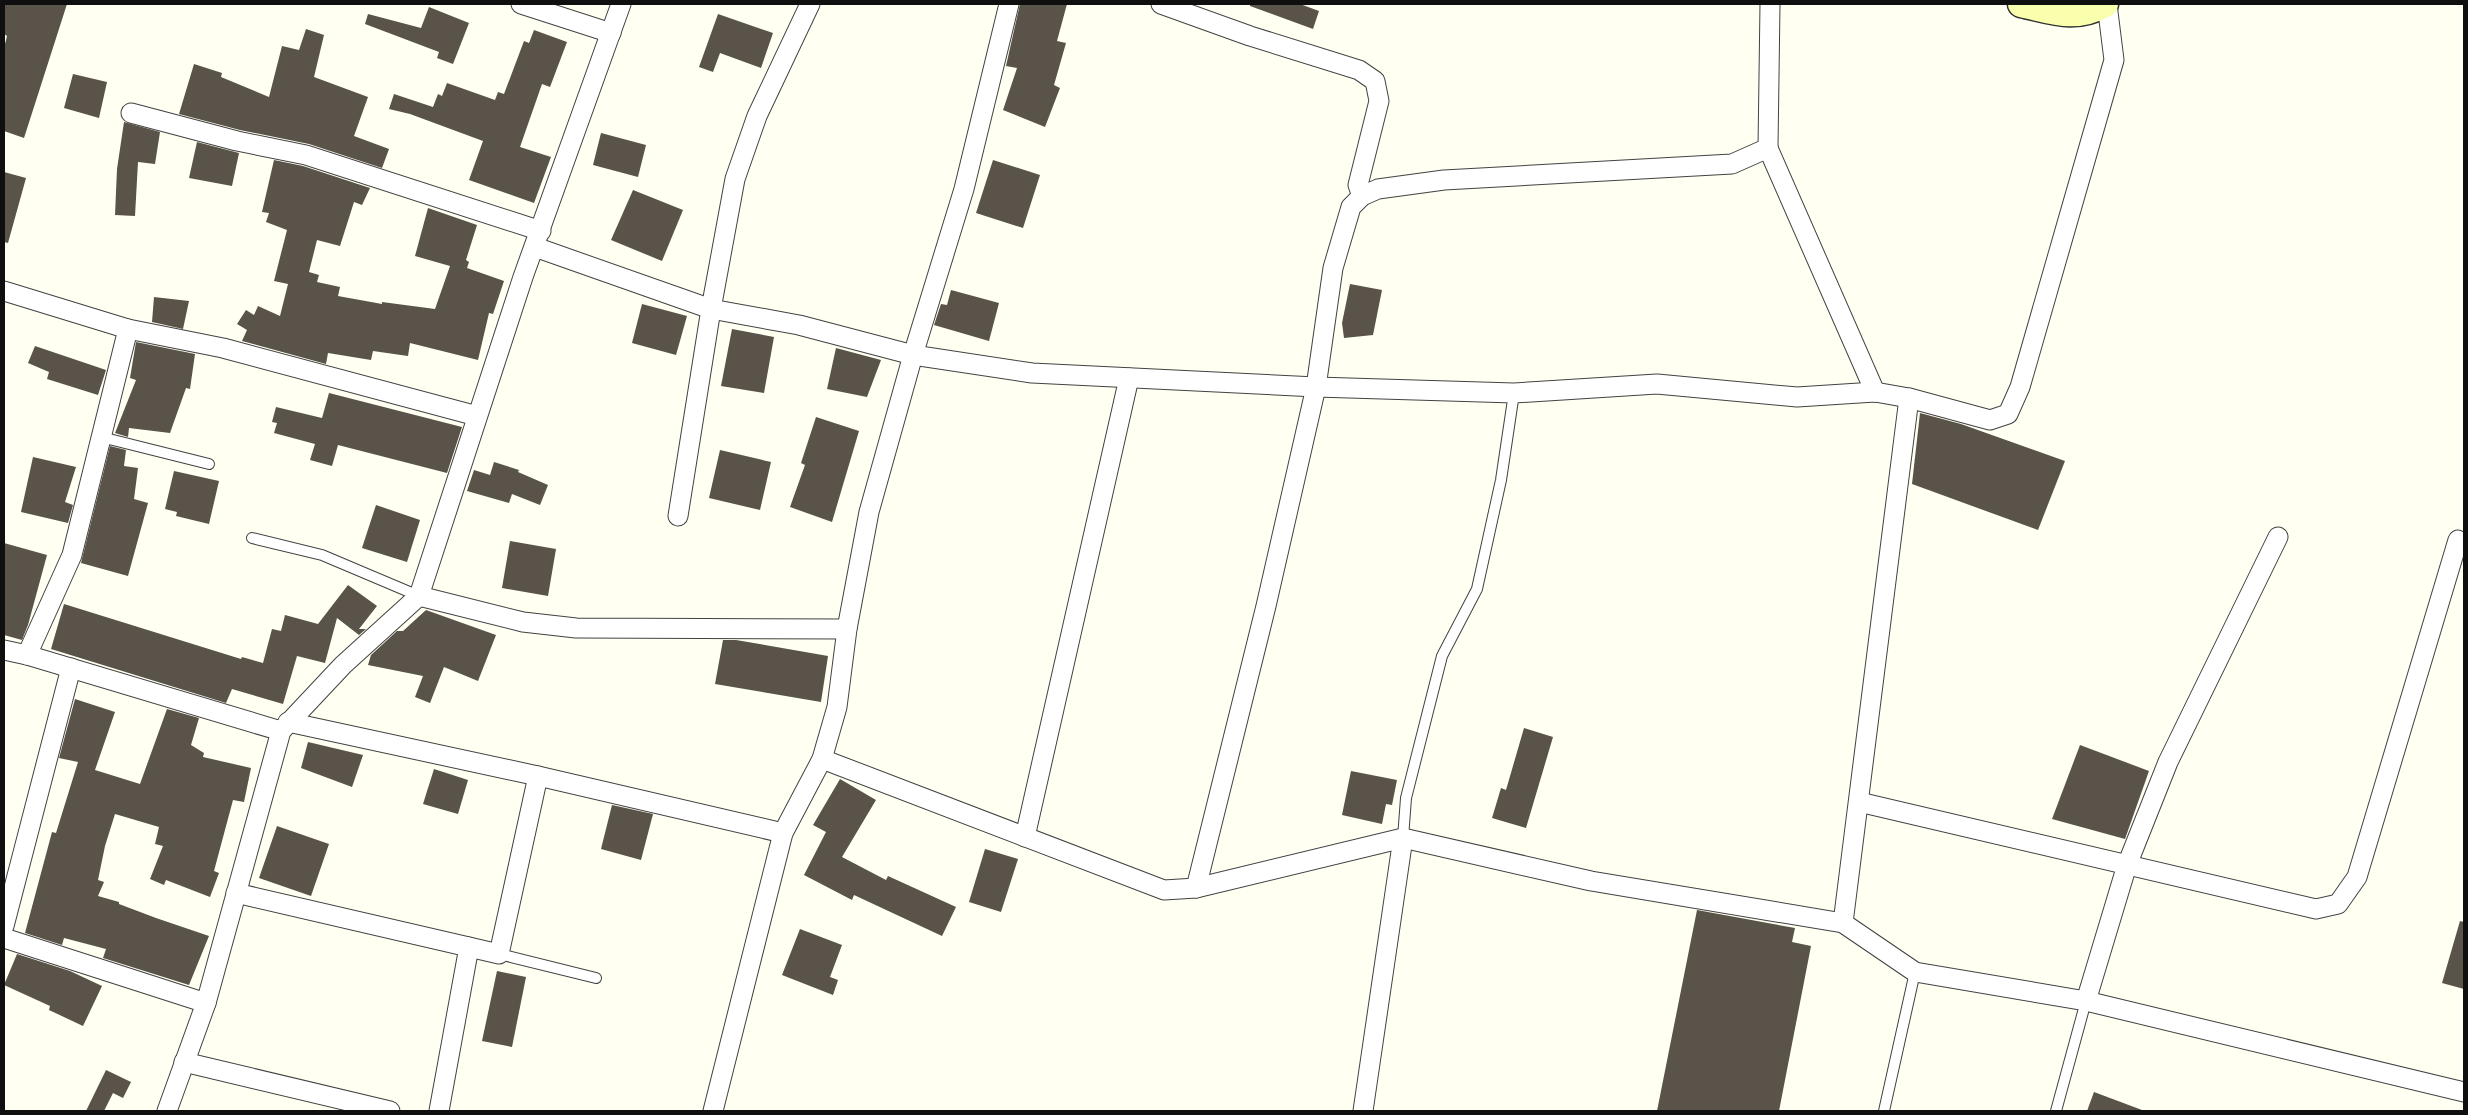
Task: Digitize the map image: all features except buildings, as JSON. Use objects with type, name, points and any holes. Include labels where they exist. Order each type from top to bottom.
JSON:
[{"type":"street","points":[[521,4],[611,33]]},
{"type":"street","points":[[167,1111],[206,1003],[285,727],[343,665],[418,596],[477,416],[622,4]]},
{"type":"street","points":[[678,516],[711,309],[735,180],[757,116],[810,4]]},
{"type":"street","points":[[714,1111],[783,833],[822,759],[837,707],[847,630],[869,512],[913,355],[964,190],[1009,4]]},
{"type":"street","points":[[1162,4],[1250,36],[1359,70],[1375,80],[1379,100],[1358,185],[1362,196]]},
{"type":"street","points":[[1770,4],[1768,148],[1875,392]]},
{"type":"street","points":[[131,113],[237,141],[306,155],[538,239],[711,309],[799,324],[913,355],[1032,373],[1316,387],[1514,393],[1657,384],[1797,397],[1875,392],[1909,398],[1990,420],[2008,414],[2020,387],[2114,60],[2106,4],[2089,13],[2066,14],[2021,4]]},
{"type":"street","points":[[1196,888],[1266,606],[1316,387],[1333,268],[1351,207],[1362,196],[1378,189],[1444,180],[1732,164],[1768,148]]},
{"type":"street","points":[[4,291],[128,329],[223,348],[477,416]]},
{"type":"street","points":[[27,654],[72,554],[128,329]]},
{"type":"street","points":[[1025,837],[1129,378]]},
{"type":"street","points":[[1843,923],[1909,398]]},
{"type":"street","points":[[2086,1001],[2127,865],[2168,762],[2278,537]]},
{"type":"street","points":[[1859,802],[2316,909],[2338,904],[2357,877],[2458,540]]},
{"type":"street","points":[[418,596],[523,622],[576,628],[847,630]]},
{"type":"street","points":[[4,650],[27,654],[285,727],[538,776],[783,833]]},
{"type":"street","points":[[4,926],[71,668]]},
{"type":"street","points":[[822,759],[1164,890],[1196,888],[1403,838],[1591,881],[1843,923],[1915,972],[2086,1001],[2464,1092]]},
{"type":"street","points":[[236,893],[499,954],[538,776]]},
{"type":"street","points":[[1363,1111],[1403,838]]},
{"type":"street","points":[[4,938],[206,1003]]},
{"type":"street","points":[[438,1111],[469,947]]},
{"type":"street","points":[[184,1062],[390,1111]]},
{"type":"lane","points":[[1403,838],[1406,798],[1442,656],[1477,589],[1501,480],[1514,393]]},
{"type":"lane","points":[[101,437],[209,464]]},
{"type":"lane","points":[[252,538],[322,555],[418,596]]},
{"type":"lane","points":[[499,954],[596,978]]},
{"type":"lane","points":[[1884,1111],[1915,972]]},
{"type":"lane","points":[[2056,1111],[2086,1001]]}]
